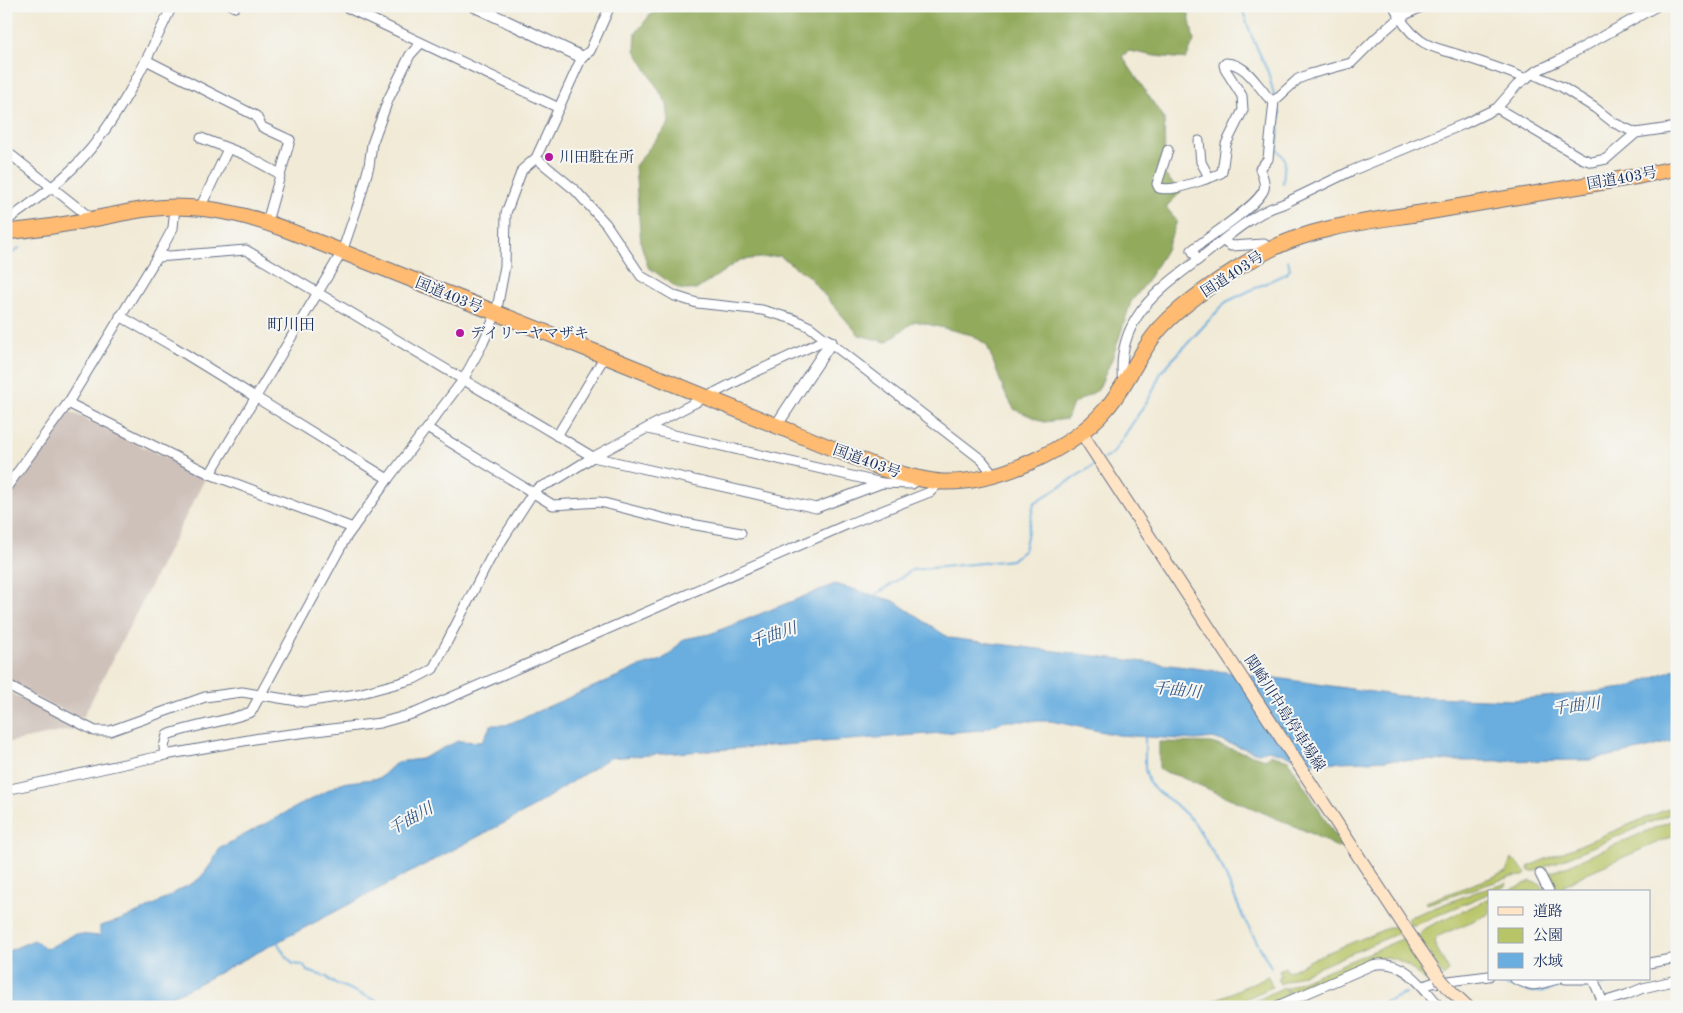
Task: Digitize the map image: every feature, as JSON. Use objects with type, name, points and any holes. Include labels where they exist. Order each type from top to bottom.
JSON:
[{"type":"highway","name":"国道403号","points":[[6,232],[49,227],[136,210],[175,207],[200,208],[241,214],[267,222],[605,356],[883,469],[940,482],[972,480],[994,475],[1036,459],[1084,437],[1124,385],[1153,337],[1174,314],[1224,277],[1270,250],[1324,229],[1549,192],[1677,168]]},
{"type":"main road","name":"関崎川中島停車場線","points":[[1084,437],[1439,977],[1468,1007]]},
{"type":"street","points":[[6,221],[52,186],[78,163],[94,144],[126,99],[172,6]]},
{"type":"street","points":[[344,6],[420,44],[559,108]]},
{"type":"street","points":[[474,6],[582,57]]},
{"type":"street","points":[[165,755],[164,747],[167,735],[251,712],[324,576],[353,528],[463,380],[496,314],[505,266],[506,213],[522,170],[536,158],[582,57],[590,51],[610,6]]},
{"type":"street","points":[[1394,6],[1399,18],[1409,31],[1421,41],[1435,48],[1562,87],[1595,108],[1614,123],[1636,133],[1677,127]]},
{"type":"street","points":[[1198,260],[1192,250],[1245,211],[1264,190],[1260,169],[1268,158],[1274,101],[1298,79],[1351,63],[1399,18],[1423,6]]},
{"type":"street","points":[[1124,385],[1121,369],[1124,346],[1137,317],[1161,288],[1252,219],[1272,207],[1283,204],[1351,171],[1464,124],[1497,108],[1517,85],[1530,76],[1657,6]]},
{"type":"street","points":[[210,474],[342,252],[360,202],[369,166],[372,144],[388,100],[410,55],[420,44]]},
{"type":"street","points":[[146,60],[256,116],[262,127],[290,140],[267,222]]},
{"type":"street","points":[[1168,150],[1157,184],[1159,188],[1175,188],[1209,177],[1215,177],[1222,172],[1226,144],[1243,110],[1242,96],[1227,74],[1224,65],[1226,63],[1242,67],[1266,96],[1274,101]]},
{"type":"street","points":[[1497,108],[1581,158],[1592,162],[1606,160],[1636,133]]},
{"type":"street","points":[[201,138],[243,154],[280,174]]},
{"type":"street","points":[[1199,142],[1201,162],[1209,177]]},
{"type":"street","points":[[200,208],[228,149]]},
{"type":"street","points":[[6,151],[92,219]]},
{"type":"street","points":[[536,158],[582,197],[606,224],[642,276],[675,296],[697,303],[762,310],[793,319],[810,327],[984,462],[994,475]]},
{"type":"street","points":[[6,488],[68,403],[157,256],[173,228],[175,207]]},
{"type":"street","points":[[1223,240],[1232,246],[1264,244],[1270,250]]},
{"type":"street","points":[[157,256],[246,250],[593,457],[816,508],[882,483]]},
{"type":"street","points":[[120,316],[388,479]]},
{"type":"street","points":[[6,685],[95,730],[110,731],[205,697],[242,692],[304,702],[358,694],[414,679],[432,669],[490,559],[532,494],[538,488],[556,480],[593,457],[752,374],[829,340]]},
{"type":"street","points":[[776,426],[829,340]]},
{"type":"street","points":[[556,436],[605,356]]},
{"type":"street","points":[[68,403],[210,474],[353,528]]},
{"type":"street","points":[[427,428],[532,494],[553,505],[600,502],[674,521],[741,533]]},
{"type":"street","points":[[648,429],[882,483],[912,484],[921,479]]},
{"type":"street","points":[[972,480],[980,472],[984,462]]},
{"type":"street","points":[[6,790],[165,755],[260,738],[380,723],[415,713],[846,525],[930,492],[940,482]]},
{"type":"street","points":[[1540,874],[1548,890]]},
{"type":"street","points":[[1650,963],[1677,958]]},
{"type":"street","points":[[1275,1007],[1372,965],[1382,963],[1400,968],[1424,986],[1440,1007]]},
{"type":"street","points":[[1424,986],[1432,983],[1488,976]]},
{"type":"street","points":[[1518,980],[1532,985],[1539,985],[1555,980]]},
{"type":"street","points":[[1594,980],[1601,1005],[1644,988],[1677,980]]},
{"type":"shaded area","points":[[69,411],[206,477],[82,719],[6,683],[6,499]]},
{"type":"shaded area","points":[[6,691],[77,724],[75,729],[6,743]]},
{"type":"green space","points":[[664,6],[1187,6],[1194,41],[1186,59],[1129,51],[1122,56],[1164,119],[1165,175],[1181,192],[1166,207],[1177,221],[1167,248],[1146,283],[1131,302],[1112,359],[1098,390],[1073,404],[1067,419],[1044,422],[1014,409],[1004,391],[987,345],[972,335],[915,321],[886,342],[859,335],[808,276],[780,256],[740,260],[696,290],[679,289],[648,267],[641,244],[635,166],[669,123],[667,104],[635,50],[636,33],[650,15]]},
{"type":"green space","points":[[1159,742],[1211,743],[1266,759],[1270,754],[1288,760],[1343,848],[1178,776],[1159,770]]},
{"type":"green space","points":[[1677,805],[1677,811],[1533,872],[1529,871],[1529,866]]},
{"type":"green space","points":[[1677,818],[1677,834],[1587,873],[1564,886],[1565,890],[1552,890],[1547,878],[1548,874]]},
{"type":"green space","points":[[1512,858],[1526,873],[1524,876],[1510,877],[1427,904],[1426,902],[1506,872]]},
{"type":"green space","points":[[1531,881],[1541,885],[1544,890],[1511,890]]},
{"type":"green space","points":[[1507,883],[1506,886],[1497,890],[1488,890],[1488,894],[1415,925],[1411,925],[1407,918],[1476,892]]},
{"type":"green space","points":[[1488,899],[1488,914],[1436,937],[1434,943],[1449,971],[1443,976],[1418,937],[1425,928]]},
{"type":"green space","points":[[1393,926],[1401,932],[1280,984],[1278,978],[1281,976],[1279,970],[1285,967],[1287,971],[1292,970],[1319,956]]},
{"type":"green space","points":[[1402,939],[1406,939],[1431,977],[1425,981],[1405,964],[1385,957],[1290,994],[1286,988]]},
{"type":"green space","points":[[1268,976],[1272,987],[1228,1007],[1200,1007]]},
{"type":"green space","points":[[1284,987],[1289,996],[1266,1007],[1243,1007]]},
{"type":"water","name":"千曲川","points":[[835,584],[894,601],[949,638],[1283,679],[1400,696],[1513,700],[1596,692],[1629,687],[1677,668],[1677,740],[1590,760],[1391,760],[1315,763],[1268,750],[1258,753],[1213,738],[1196,740],[1118,735],[1051,721],[1005,721],[982,730],[609,758],[525,812],[186,990],[143,1007],[6,1007],[6,952],[34,940],[47,949],[75,934],[100,936],[100,926],[122,920],[142,911],[197,881],[209,867],[220,848],[341,783],[380,778],[397,762],[421,759],[458,741],[482,742],[491,725],[506,725],[639,667],[659,661],[669,655],[684,639],[710,634]]},
{"type":"waterway","points":[[1241,6],[1252,37],[1268,72],[1274,95]]},
{"type":"waterway","points":[[1277,106],[1280,113],[1277,149],[1285,159],[1283,184]]},
{"type":"waterway","points":[[6,258],[19,248]]},
{"type":"waterway","points":[[1104,459],[1113,453],[1151,395],[1161,372],[1226,302],[1287,273],[1290,269],[1288,260]]},
{"type":"waterway","points":[[874,596],[912,570],[1012,560],[1024,550],[1034,503],[1096,464]]},
{"type":"waterway","points":[[1145,737],[1145,769],[1149,782],[1155,790],[1174,803],[1194,822],[1222,867],[1243,917],[1271,967]]},
{"type":"waterway","points":[[276,940],[293,964],[303,965],[307,971],[327,977],[330,981],[392,1007]]},
{"type":"waterway","points":[[1650,970],[1677,964]]},
{"type":"waterway","points":[[1601,986],[1617,980]]},
{"type":"waterway","points":[[1484,983],[1504,985],[1533,992],[1546,991],[1562,986],[1586,988]]},
{"type":"waterway","points":[[1374,1007],[1405,994]]},
{"type":"place","name":"川田駐在所","points":[[549,157]]},
{"type":"place","name":"デイリーヤマザキ","points":[[460,333]]},
{"type":"district","name":"町川田","points":[[291,324]]}]
